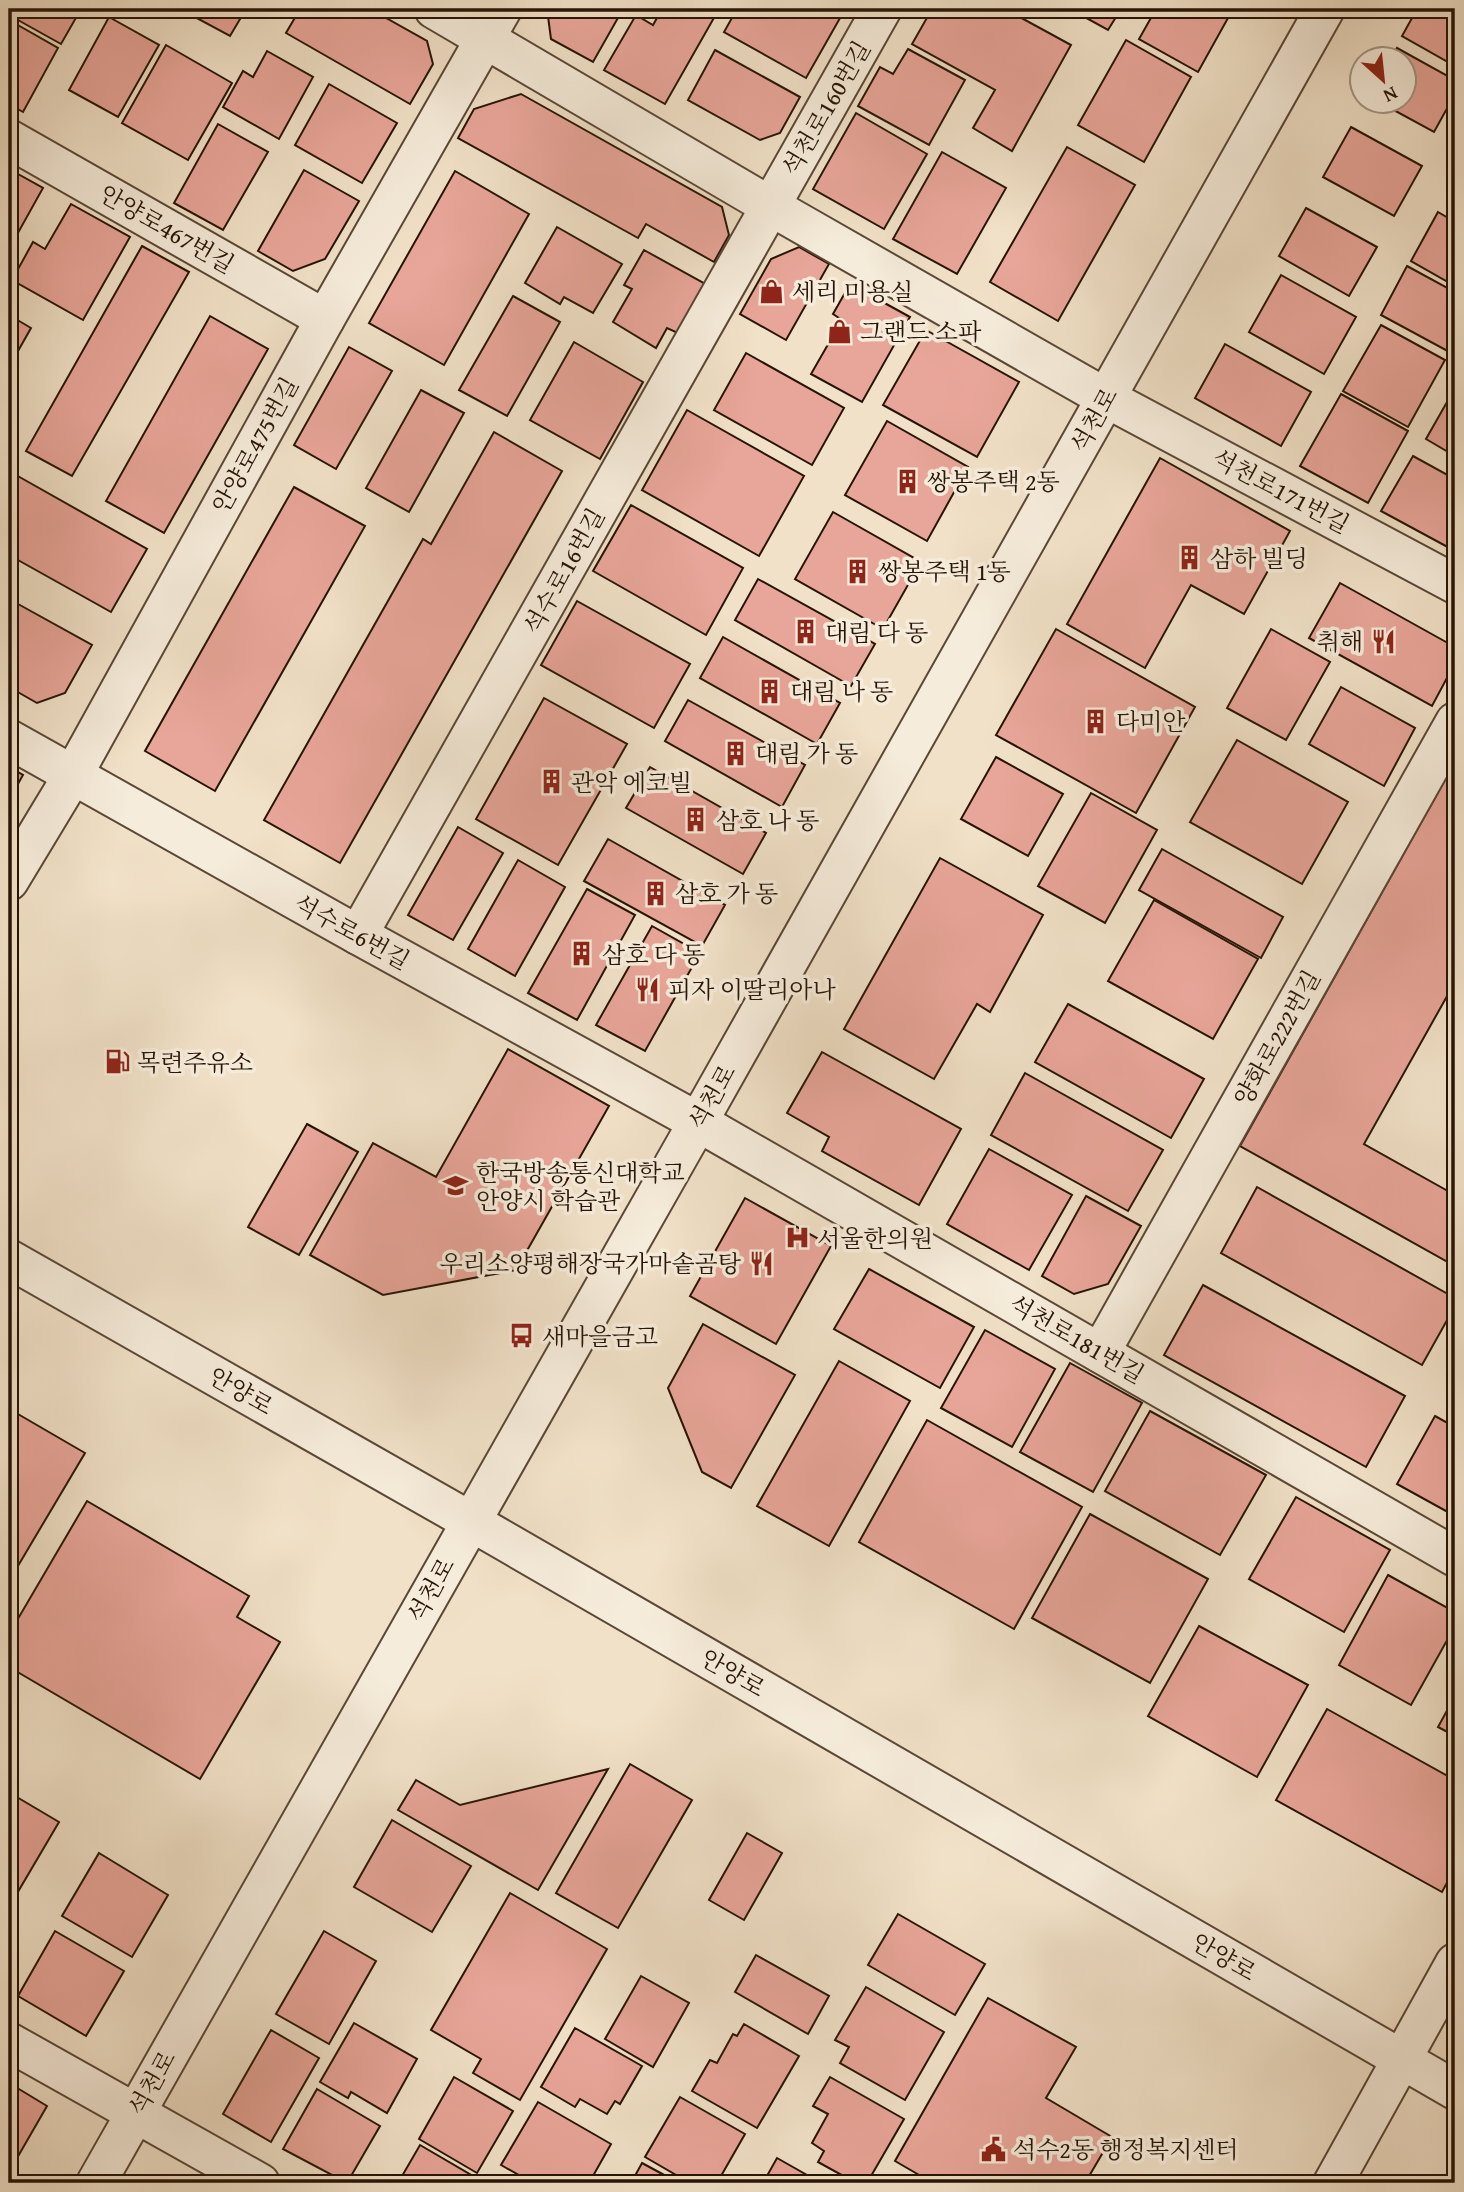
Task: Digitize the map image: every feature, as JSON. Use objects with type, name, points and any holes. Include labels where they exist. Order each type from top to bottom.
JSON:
[{"type":"street","points":[[434,9],[494,23],[770,206],[1106,398]]},
{"type":"street","name":"석천로160번길","points":[[770,206],[882,9]]},
{"type":"street","name":"석천로","points":[[96,2183],[1325,9]]},
{"type":"street","name":"안양로475번길","points":[[9,881],[73,775],[325,319],[494,23]]},
{"type":"street","name":"안양로467번길","points":[[9,139],[325,319]]},
{"type":"street","name":"석수로16번길","points":[[358,935],[770,206]]},
{"type":"street","name":"석천로171번길","points":[[1106,398],[1455,584]]},
{"type":"street","name":"양화로222번길","points":[[1100,1353],[1455,722]]},
{"type":"street","name":"석수로6번길","points":[[9,739],[698,1122]]},
{"type":"street","name":"석천로181번길","points":[[698,1122],[1455,1557]]},
{"type":"street","name":"안양로","points":[[9,1259],[470,1521],[1455,2090]]},
{"type":"street","points":[[1334,2183],[1455,1963]]},
{"type":"street","points":[[9,2042],[260,2183]]},
{"type":"building","points":[[9,9],[81,9],[61,44],[9,15]]},
{"type":"building","points":[[180,9],[246,9],[230,36]]},
{"type":"building","points":[[300,9],[370,9],[427,41],[433,64],[410,104],[286,33]]},
{"type":"building","points":[[547,9],[623,9],[593,62],[551,39]]},
{"type":"building","points":[[662,9],[719,9],[665,104],[604,70],[636,15],[653,25]]},
{"type":"building","points":[[737,9],[844,11],[806,78],[724,32]]},
{"type":"building","points":[[932,9],[1005,9],[1071,45],[1012,151],[973,128],[995,90],[912,44]]},
{"type":"building","points":[[1070,9],[1121,9],[1108,30]]},
{"type":"building","points":[[1156,9],[1233,9],[1198,72],[1139,39]]},
{"type":"building","points":[[1417,9],[1455,9],[1455,66],[1402,36]]},
{"type":"building","points":[[109,17],[159,45],[118,117],[69,90]]},
{"type":"building","points":[[9,20],[58,48],[23,112],[9,104]]},
{"type":"building","points":[[1126,40],[1191,77],[1144,162],[1078,125]]},
{"type":"building","points":[[166,45],[232,83],[188,160],[122,123]]},
{"type":"building","points":[[908,49],[965,80],[929,145],[858,106],[880,67],[893,74]]},
{"type":"building","points":[[715,50],[800,97],[780,133],[760,140],[688,100]]},
{"type":"building","points":[[267,51],[313,77],[279,139],[223,107],[243,71],[253,77]]},
{"type":"building","points":[[1418,60],[1455,80],[1455,94],[1434,132],[1405,116],[1418,116]]},
{"type":"building","points":[[329,84],[397,123],[362,183],[295,145]]},
{"type":"building","points":[[521,94],[722,207],[729,235],[714,262],[646,224],[638,238],[458,138],[474,109]]},
{"type":"building","points":[[856,113],[927,154],[884,229],[813,189]]},
{"type":"building","points":[[218,124],[268,152],[223,230],[174,203]]},
{"type":"building","points":[[1351,127],[1422,166],[1394,216],[1323,177]]},
{"type":"building","points":[[1067,147],[1135,185],[1058,321],[990,282]]},
{"type":"building","points":[[942,152],[1006,188],[957,274],[893,239]]},
{"type":"building","points":[[9,169],[43,188],[9,249]]},
{"type":"building","points":[[304,170],[359,201],[325,259],[293,271],[258,251]]},
{"type":"building","points":[[455,171],[529,214],[444,365],[369,323]]},
{"type":"building","points":[[71,204],[130,237],[83,320],[12,280],[33,242],[45,249]]},
{"type":"building","points":[[1306,208],[1377,247],[1349,296],[1279,256]]},
{"type":"building","points":[[1438,212],[1455,222],[1455,286],[1411,261]]},
{"type":"building","points":[[557,227],[622,264],[593,313],[564,297],[560,304],[525,283]]},
{"type":"building","points":[[142,246],[189,272],[72,476],[26,451]]},
{"type":"building","points":[[799,247],[829,264],[786,340],[740,314],[771,259]]},
{"type":"building","points":[[644,250],[707,285],[680,334],[667,328],[656,348],[613,322],[632,289],[624,285]]},
{"type":"building","points":[[1407,266],[1455,292],[1455,355],[1381,315]]},
{"type":"building","points":[[1281,275],[1356,317],[1324,374],[1249,332]]},
{"type":"building","points":[[850,284],[910,317],[862,402],[811,374],[842,320],[833,314]]},
{"type":"building","points":[[513,296],[560,322],[507,416],[459,390]]},
{"type":"building","points":[[9,315],[31,328],[9,367]]},
{"type":"building","points":[[210,316],[268,349],[164,533],[106,501]]},
{"type":"building","points":[[1381,325],[1445,360],[1408,427],[1343,391]]},
{"type":"building","points":[[926,330],[1019,382],[977,457],[883,405]]},
{"type":"building","points":[[574,342],[643,382],[600,459],[530,420]]},
{"type":"building","points":[[1225,344],[1311,392],[1281,446],[1195,398]]},
{"type":"building","points":[[349,347],[392,371],[336,469],[294,445]]},
{"type":"building","points":[[746,353],[844,408],[812,465],[714,410]]},
{"type":"building","points":[[421,390],[464,413],[409,512],[366,488]]},
{"type":"building","points":[[1341,394],[1408,431],[1368,503],[1300,466]]},
{"type":"building","points":[[1451,395],[1455,397],[1455,456],[1426,439]]},
{"type":"building","points":[[687,410],[804,476],[759,556],[642,490]]},
{"type":"building","name":"쌍봉주택 2동","points":[[887,421],[968,467],[927,541],[845,495]]},
{"type":"building","points":[[494,432],[562,471],[340,863],[264,820],[423,539],[431,544]]},
{"type":"building","points":[[1413,456],[1455,479],[1455,551],[1381,511]]},
{"type":"building","name":"삼하 빌딩","points":[[1160,458],[1290,531],[1244,614],[1191,585],[1145,668],[1067,624]]},
{"type":"building","points":[[16,475],[147,549],[111,612],[9,555],[9,487]]},
{"type":"building","points":[[294,487],[365,526],[215,791],[145,751]]},
{"type":"building","points":[[631,505],[743,568],[706,635],[593,571]]},
{"type":"building","name":"쌍봉주택 1동","points":[[833,512],[921,562],[883,629],[795,579]]},
{"type":"building","name":"대림 다 동","points":[[758,579],[875,644],[851,686],[735,620]]},
{"type":"building","points":[[1340,583],[1455,647],[1455,663],[1432,706],[1309,638]]},
{"type":"building","points":[[9,599],[92,645],[65,693],[37,703],[9,687]]},
{"type":"building","points":[[577,601],[690,664],[654,728],[541,665]]},
{"type":"building","name":"다미안","points":[[1056,629],[1195,707],[1136,813],[996,735]]},
{"type":"building","points":[[1271,629],[1330,662],[1286,740],[1227,708]]},
{"type":"building","name":"대림 나 동","points":[[723,637],[840,703],[817,744],[700,678]]},
{"type":"building","points":[[1341,687],[1415,728],[1384,786],[1309,744]]},
{"type":"building","name":"관악 에코빌","points":[[544,698],[627,744],[558,865],[476,819]]},
{"type":"building","name":"대림 가 동","points":[[688,700],[805,765],[782,807],[665,741]]},
{"type":"building","points":[[1237,740],[1348,802],[1302,884],[1190,822]]},
{"type":"building","points":[[996,757],[1063,794],[1028,856],[961,819]]},
{"type":"building","points":[[1455,762],[1455,982],[1364,1144],[1455,1195],[1455,1266],[1240,1146]]},
{"type":"building","points":[[9,767],[23,775],[9,800]]},
{"type":"building","name":"삼호 나 동","points":[[650,767],[766,833],[743,874],[626,808]]},
{"type":"building","points":[[1091,793],[1157,830],[1105,923],[1038,886]]},
{"type":"building","points":[[458,827],[503,853],[453,940],[408,915]]},
{"type":"building","name":"삼호 가 동","points":[[608,839],[725,905],[702,946],[584,881]]},
{"type":"building","points":[[1162,849],[1283,917],[1261,958],[1139,890]]},
{"type":"building","points":[[940,858],[1043,915],[990,1012],[977,1004],[934,1079],[844,1029]]},
{"type":"building","points":[[518,860],[565,887],[515,976],[468,949]]},
{"type":"building","name":"삼호 다 동","points":[[587,889],[635,915],[577,1020],[528,993]]},
{"type":"building","points":[[1154,900],[1258,959],[1213,1039],[1108,981]]},
{"type":"building","name":"피자 이딸리아나","points":[[652,926],[700,953],[645,1051],[596,1025]]},
{"type":"building","points":[[1068,1004],[1204,1079],[1171,1138],[1035,1062]]},
{"type":"building","name":"한국방송통신대학교 안양시 학습관","points":[[508,1049],[609,1106],[516,1270],[383,1295],[310,1255],[373,1143],[436,1177]]},
{"type":"building","points":[[822,1052],[961,1129],[919,1205],[822,1151],[829,1137],[787,1113]]},
{"type":"building","points":[[1025,1073],[1163,1150],[1128,1211],[991,1135]]},
{"type":"building","points":[[307,1124],[358,1152],[299,1255],[248,1227]]},
{"type":"building","points":[[989,1149],[1072,1195],[1029,1270],[947,1224]]},
{"type":"building","points":[[1257,1187],[1455,1298],[1455,1306],[1422,1365],[1221,1253]]},
{"type":"building","points":[[1086,1196],[1141,1226],[1108,1284],[1074,1294],[1042,1276]]},
{"type":"building","points":[[745,1198],[831,1246],[776,1344],[690,1296]]},
{"type":"building","points":[[869,1269],[974,1327],[940,1388],[834,1329]]},
{"type":"building","points":[[1203,1285],[1405,1396],[1366,1467],[1164,1355]]},
{"type":"building","points":[[703,1324],[795,1375],[731,1488],[702,1472],[668,1388]]},
{"type":"building","points":[[985,1330],[1055,1369],[1012,1447],[941,1408]]},
{"type":"building","points":[[839,1361],[910,1401],[829,1546],[757,1506]]},
{"type":"building","points":[[1070,1363],[1142,1403],[1093,1492],[1020,1452]]},
{"type":"building","points":[[11,1410],[85,1453],[9,1581],[9,1414]]},
{"type":"building","points":[[1150,1411],[1266,1475],[1220,1555],[1105,1491]]},
{"type":"building","points":[[1435,1416],[1455,1427],[1455,1516],[1397,1484]]},
{"type":"building","points":[[927,1420],[1082,1507],[1014,1629],[859,1542]]},
{"type":"building","points":[[1296,1497],[1390,1550],[1344,1632],[1249,1579]]},
{"type":"building","points":[[87,1501],[249,1596],[237,1617],[280,1642],[200,1779],[9,1667],[9,1634]]},
{"type":"building","points":[[1090,1514],[1208,1579],[1150,1683],[1032,1618]]},
{"type":"building","points":[[1388,1575],[1455,1612],[1455,1626],[1411,1705],[1339,1665]]},
{"type":"building","points":[[1199,1626],[1308,1685],[1257,1777],[1148,1716]]},
{"type":"building","points":[[1455,1696],[1455,1736],[1438,1727]]},
{"type":"building","points":[[1327,1709],[1455,1780],[1455,1868],[1442,1892],[1276,1800]]},
{"type":"building","points":[[630,1764],[692,1800],[618,1928],[556,1893]]},
{"type":"building","points":[[608,1769],[538,1890],[398,1810],[416,1780],[460,1805]]},
{"type":"building","points":[[10,1793],[59,1822],[9,1907],[9,1795]]},
{"type":"building","points":[[392,1820],[471,1866],[432,1932],[354,1887]]},
{"type":"building","points":[[747,1833],[782,1853],[744,1920],[709,1900]]},
{"type":"building","points":[[99,1853],[168,1895],[132,1957],[62,1916]]},
{"type":"building","points":[[510,1893],[607,1949],[520,2100],[473,2073],[481,2059],[431,2030]]},
{"type":"building","points":[[898,1914],[985,1964],[955,2015],[868,1965]]},
{"type":"building","points":[[55,1931],[124,1971],[86,2036],[18,1996]]},
{"type":"building","points":[[324,1931],[376,1961],[329,2044],[276,2014]]},
{"type":"building","points":[[756,1955],[829,1996],[808,2034],[735,1992]]},
{"type":"building","points":[[641,1976],[689,2003],[653,2067],[605,2039]]},
{"type":"building","points":[[866,1987],[944,2032],[905,2100],[840,2063],[849,2047],[835,2040]]},
{"type":"building","points":[[988,1998],[1076,2047],[1046,2098],[1112,2137],[1085,2183],[933,2183],[895,2161]]},
{"type":"building","points":[[354,2023],[417,2059],[387,2113],[351,2092],[348,2098],[320,2082]]},
{"type":"building","points":[[744,2024],[799,2056],[757,2128],[692,2091],[710,2060],[717,2063],[733,2034],[737,2036]]},
{"type":"building","points":[[575,2028],[642,2066],[620,2104],[615,2101],[607,2114],[580,2099],[575,2107],[541,2087]]},
{"type":"building","points":[[271,2030],[319,2058],[271,2142],[223,2114]]},
{"type":"building","points":[[454,2077],[513,2111],[477,2173],[419,2139]]},
{"type":"building","points":[[830,2077],[904,2119],[867,2183],[856,2183],[818,2162],[824,2151],[812,2143],[828,2114],[813,2106]]},
{"type":"building","points":[[9,2083],[47,2106],[9,2172]]},
{"type":"building","points":[[317,2089],[380,2126],[347,2183],[283,2149]]},
{"type":"building","points":[[680,2097],[745,2134],[717,2183],[690,2183],[645,2157]]},
{"type":"building","points":[[538,2102],[611,2144],[589,2183],[533,2183],[501,2165]]},
{"type":"building","points":[[420,2145],[478,2179],[476,2183],[398,2183]]},
{"type":"building","points":[[777,2158],[821,2183],[763,2183]]},
{"type":"building","points":[[642,2163],[679,2183],[631,2183]]},
{"type":"building","points":[[192,2176],[204,2183],[188,2183]]},
{"type":"place","name":"세리 미용실","points":[[772,291]]},
{"type":"place","name":"그랜드 소파","points":[[840,331]]},
{"type":"place","name":"쌍봉주택 2동","points":[[907,481]]},
{"type":"place","name":"삼하 빌딩","points":[[1190,558]]},
{"type":"place","name":"쌍봉주택 1동","points":[[858,571]]},
{"type":"place","name":"대림 다 동","points":[[805,632]]},
{"type":"place","name":"취해","points":[[1383,641]]},
{"type":"place","name":"대림 나 동","points":[[770,691]]},
{"type":"place","name":"다미안","points":[[1096,721]]},
{"type":"place","name":"대림 가 동","points":[[735,753]]},
{"type":"place","name":"관악 에코빌","points":[[551,782]]},
{"type":"place","name":"삼호 나 동","points":[[696,820]]},
{"type":"place","name":"삼호 가 동","points":[[655,893]]},
{"type":"place","name":"삼호 다 동","points":[[582,954]]},
{"type":"place","name":"피자 이딸리아나","points":[[648,989]]},
{"type":"place","name":"목련주유소","points":[[117,1062]]},
{"type":"place","name":"한국방송통신대학교 안양시 학습관","points":[[456,1186]]},
{"type":"place","name":"서울한의원","points":[[797,1238]]},
{"type":"place","name":"우리소양평해장국가마솥곰탕","points":[[761,1263]]},
{"type":"place","name":"새마을금고","points":[[522,1336]]},
{"type":"place","name":"석수2동 행정복지센터","points":[[993,2149]]}]
